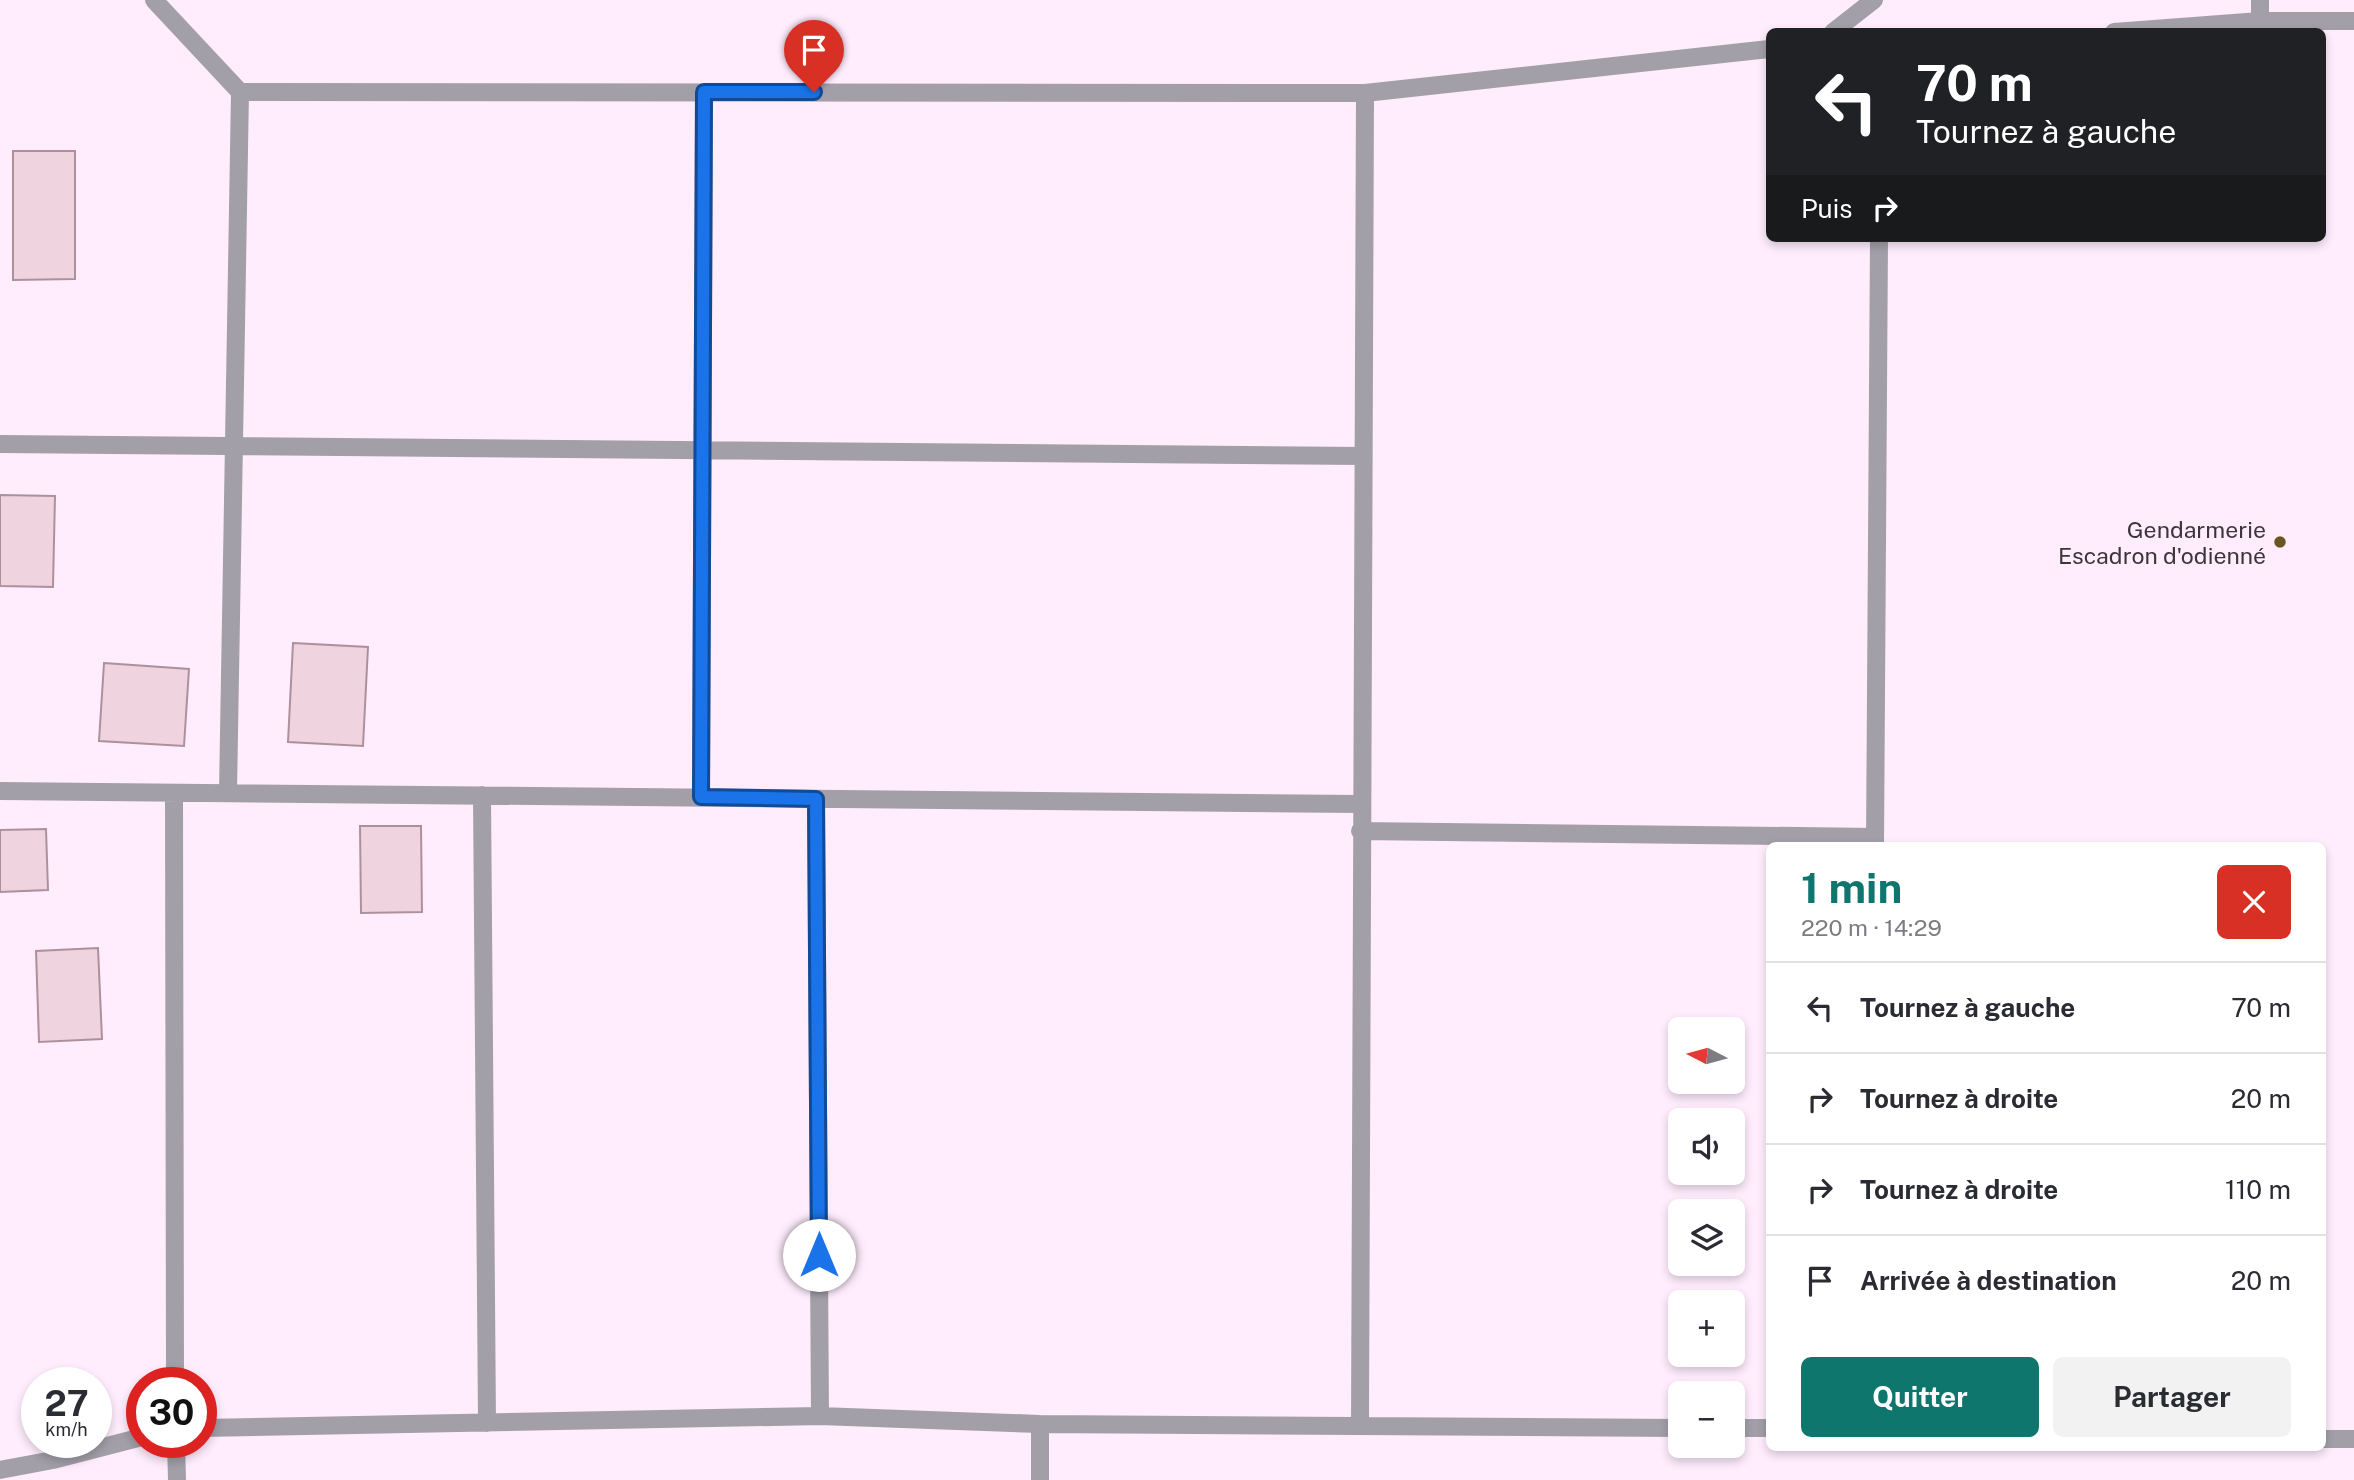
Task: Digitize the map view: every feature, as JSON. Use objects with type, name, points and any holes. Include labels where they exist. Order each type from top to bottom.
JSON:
[{"type":"street","points":[[154,0],[240,93],[228,793]]},
{"type":"street","points":[[1838,28],[1874,0]]},
{"type":"street","points":[[2260,0],[2260,21]]},
{"type":"street","points":[[2167,28],[2260,21],[2354,21]]},
{"type":"street","points":[[240,93],[1365,93],[1766,49]]},
{"type":"street","points":[[701,797],[704,92]]},
{"type":"street","points":[[1360,1425],[1360,804],[1365,93]]},
{"type":"street","points":[[1360,831],[1875,841],[1879,242]]},
{"type":"street","points":[[0,444],[1363,456]]},
{"type":"street","points":[[0,791],[1360,804]]},
{"type":"street","points":[[174,793],[175,1367]]},
{"type":"street","points":[[482,795],[487,1423]]},
{"type":"street","points":[[816,799],[820,1416]]},
{"type":"street","points":[[217,1428],[820,1416],[1040,1424],[1668,1428]]},
{"type":"street","points":[[1040,1424],[1040,1480]]},
{"type":"street","points":[[1745,1428],[1766,1429]]},
{"type":"street","points":[[2326,1439],[2354,1439]]},
{"type":"street","points":[[0,1470],[126,1441]]},
{"type":"street","points":[[176,1458],[177,1480]]},
{"type":"building","points":[[13,151],[75,151],[75,279],[13,280]]},
{"type":"building","points":[[0,495],[55,496],[53,587],[0,586]]},
{"type":"building","points":[[293,643],[368,647],[363,746],[288,742]]},
{"type":"building","points":[[104,663],[189,669],[184,746],[99,741]]},
{"type":"building","points":[[360,826],[421,826],[422,912],[361,913]]},
{"type":"building","points":[[46,829],[48,890],[0,892],[0,830]]},
{"type":"building","points":[[98,948],[102,1039],[39,1042],[36,951]]},
{"type":"place","name":"Gendarmerie Escadron d'odienné","points":[[2280,542]]},
{"type":"route","points":[[814,92],[704,92],[701,797],[816,799],[819,1255]]}]
